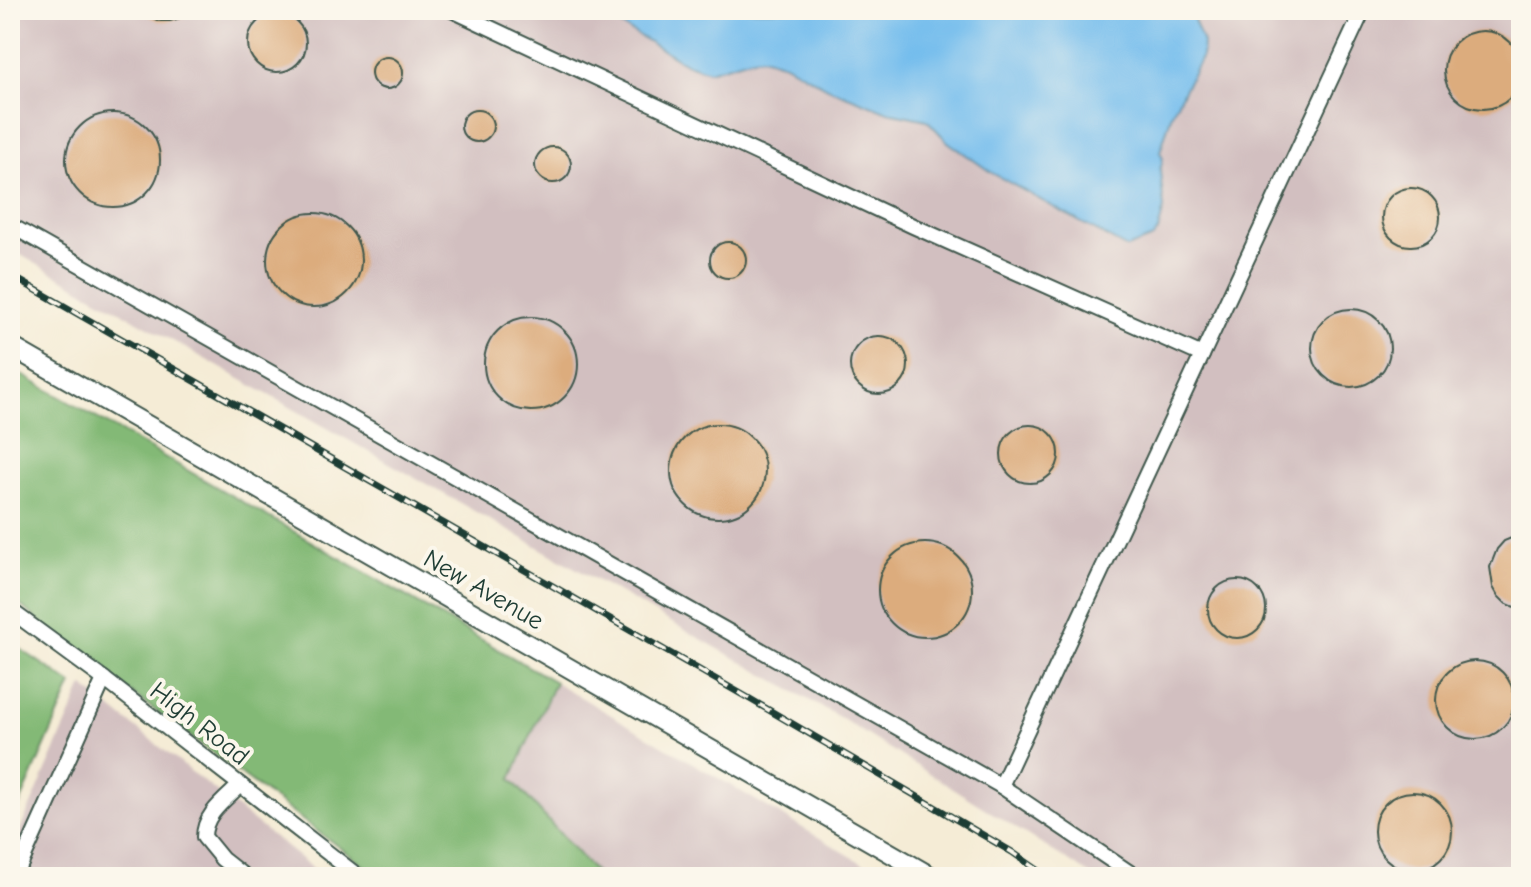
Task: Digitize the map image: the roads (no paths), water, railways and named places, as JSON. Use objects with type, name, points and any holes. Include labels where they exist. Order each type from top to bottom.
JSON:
[{"type":"main road","name":"New Avenue","points":[[10,346],[932,877]]},
{"type":"street","points":[[452,10],[913,226],[1202,355]]},
{"type":"street","points":[[1001,786],[1363,10]]},
{"type":"street","points":[[10,225],[1001,786],[1136,877]]},
{"type":"street","name":"High Road","points":[[10,610],[359,877]]},
{"type":"street","points":[[15,877],[104,679]]},
{"type":"street","points":[[240,785],[210,815],[204,827],[204,837],[222,859],[245,877]]},
{"type":"water","points":[[595,10],[1187,10],[1203,43],[1202,56],[1172,113],[1160,152],[1163,158],[1160,171],[1164,208],[1158,231],[1153,238],[1127,248],[992,173],[948,142],[927,120],[888,112],[828,88],[785,64],[762,57],[709,71],[687,64]]},
{"type":"railway","points":[[10,275],[750,699],[1012,852],[1048,877]]}]
